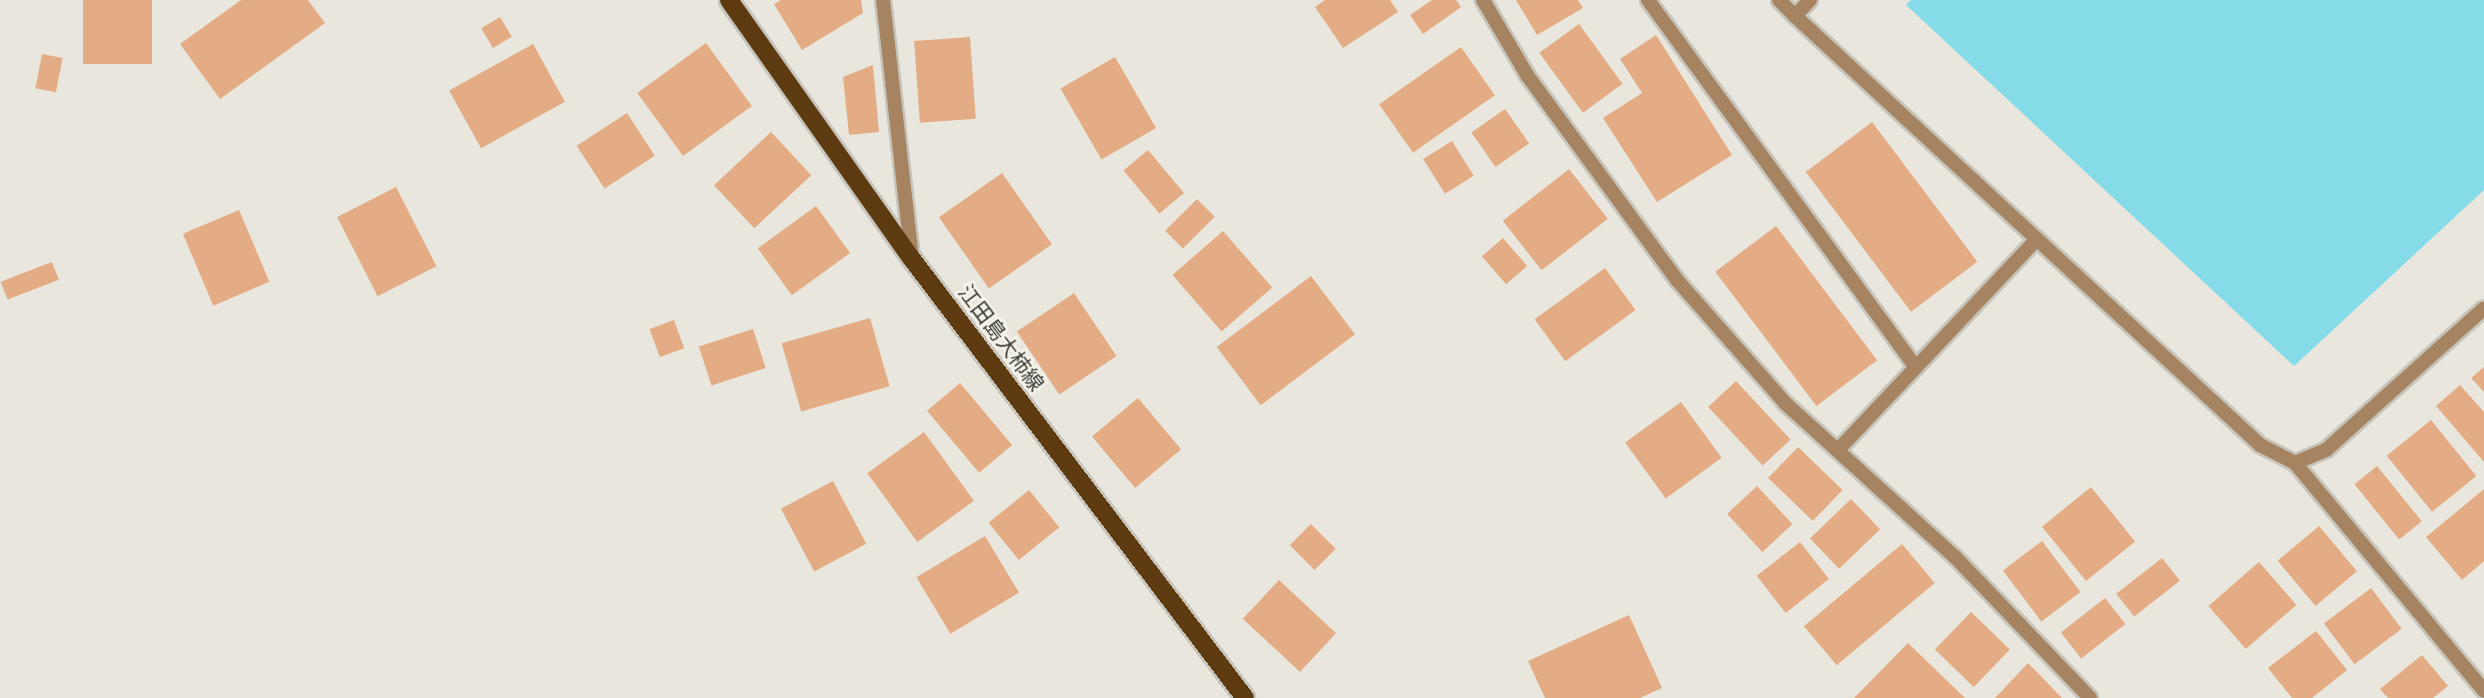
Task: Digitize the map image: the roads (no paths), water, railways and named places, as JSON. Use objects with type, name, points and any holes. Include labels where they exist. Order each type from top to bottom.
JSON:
[{"type":"main road","name":"江田島大柿線","points":[[729,0],[912,259],[1245,698]]},
{"type":"street","points":[[883,0],[912,259]]},
{"type":"street","points":[[1483,0],[1527,75],[1677,280],[1785,403],[1955,557],[2090,698]]},
{"type":"street","points":[[1648,0],[1916,367]]},
{"type":"street","points":[[1779,0],[2260,445],[2295,463],[2484,691]]},
{"type":"street","points":[[1795,16],[1810,0]]},
{"type":"street","points":[[1838,450],[2037,239]]},
{"type":"street","points":[[2295,463],[2326,450],[2484,308]]},
{"type":"water","points":[[1911,0],[2484,0],[2484,190],[2294,366],[1906,5]]}]
